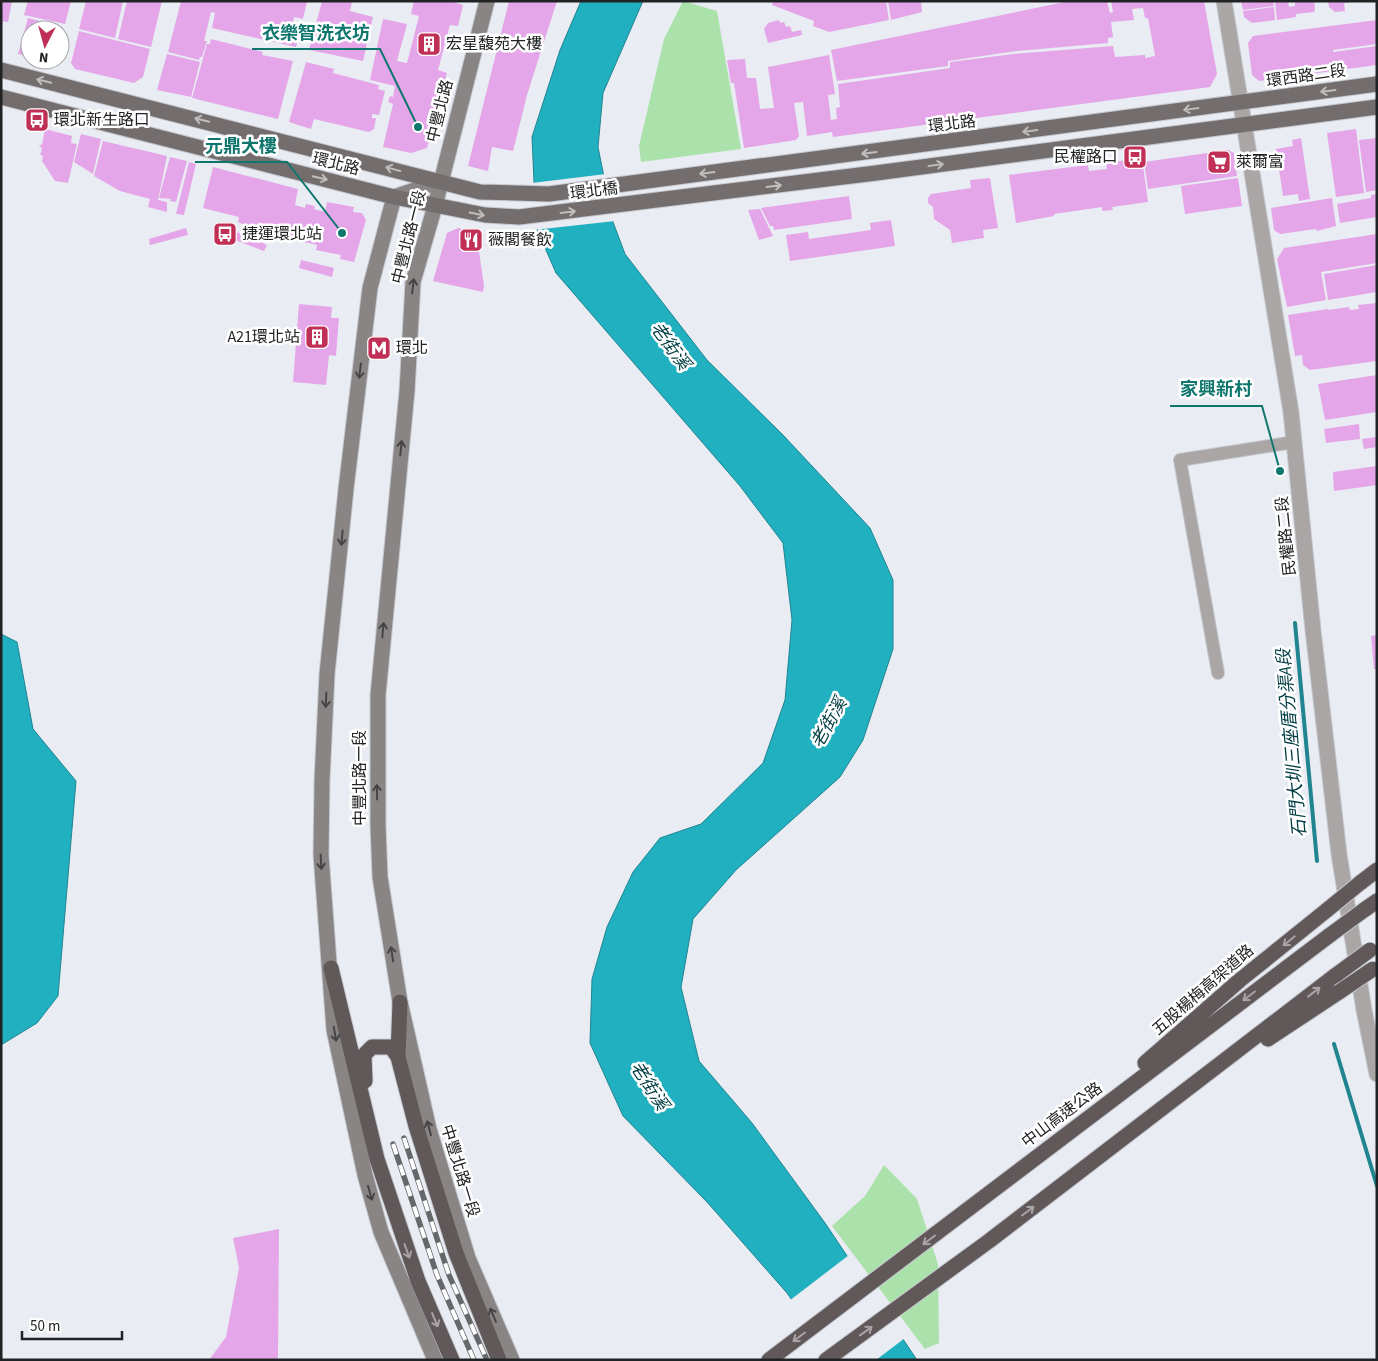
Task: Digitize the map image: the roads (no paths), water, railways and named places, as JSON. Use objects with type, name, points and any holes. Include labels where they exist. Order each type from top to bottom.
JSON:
[{"type":"highway","name":"五股楊梅高架道路","points":[[1056,1142],[1240,980],[1377,870]]},
{"type":"highway","name":"中山高速公路","points":[[769,1360],[1377,901]]},
{"type":"highway","points":[[826,1360],[989,1241],[1373,947]]},
{"type":"highway","points":[[1151,1118],[1375,967]]},
{"type":"highway","points":[[331,968],[377,1159],[418,1281],[452,1360]]},
{"type":"highway","points":[[400,1002],[398,1057],[416,1126],[456,1252],[499,1360]]},
{"type":"highway","points":[[377,1159],[364,1069],[364,1055],[372,1047],[383,1046],[391,1047],[398,1057]]},
{"type":"main road","name":"中豐北路","points":[[440,181],[486,1]]},
{"type":"main road","name":"環北路","points":[[1,70],[480,192],[517,194]]},
{"type":"main road","name":"環西路二段","points":[[1239,102],[1377,84]]},
{"type":"main road","name":"環北路","points":[[1,97],[394,197],[486,215],[519,217]]},
{"type":"main road","name":"環北路","points":[[669,178],[962,141],[1239,102]]},
{"type":"main road","points":[[1244,125],[1377,107]]},
{"type":"main road","name":"環北橋","points":[[519,217],[1244,125]]},
{"type":"main road","name":"環北橋","points":[[517,194],[549,194],[669,178]]},
{"type":"main road","points":[[394,197],[440,181]]},
{"type":"main road","name":"中豐北路一段","points":[[440,181],[435,206],[413,282],[407,391],[378,695],[380,877],[400,1002],[429,1129],[468,1258],[512,1360]]},
{"type":"main road","name":"中豐北路一段","points":[[394,197],[370,288],[327,674],[321,855],[324,916],[331,968],[334,1030],[365,1175],[381,1232],[435,1360]]},
{"type":"street","name":"民權路二段","points":[[1224,1],[1239,102],[1292,412],[1313,630],[1338,845],[1364,1010],[1377,1074]]},
{"type":"street","points":[[1218,674],[1180,460],[1294,442]]},
{"type":"water","name":"老街溪","points":[[581,1],[643,1],[603,93],[598,147],[613,222],[625,254],[707,360],[783,435],[870,528],[893,580],[893,649],[863,740],[840,777],[736,870],[693,919],[681,987],[699,1061],[752,1123],[825,1223],[917,1360],[834,1360],[787,1293],[707,1202],[623,1116],[590,1043],[592,979],[607,927],[633,872],[660,838],[701,824],[763,763],[785,700],[792,620],[783,543],[740,486],[556,273],[536,227],[532,137],[560,50]]},
{"type":"water","points":[[1,634],[17,642],[33,729],[76,781],[58,996],[37,1023],[1,1045]]},
{"type":"waterway","name":"石門大圳三座厝分渠A段","points":[[1295,623],[1317,861]]},
{"type":"waterway","name":"石門大圳三座厝分渠A段","points":[[1334,1044],[1377,1186]]},
{"type":"railway","points":[[404,1138],[449,1275],[487,1360]]},
{"type":"railway","points":[[393,1144],[437,1275],[474,1360]]},
{"type":"place","name":"宏星馥苑大樓","points":[[429,44]]},
{"type":"place","name":"環北新生路口","points":[[37,120]]},
{"type":"place","name":"衣樂智洗衣坊","points":[[418,127]]},
{"type":"place","name":"民權路口","points":[[1135,157]]},
{"type":"place","name":"萊爾富","points":[[1219,162]]},
{"type":"place","name":"元鼎大樓","points":[[342,233]]},
{"type":"place","name":"捷運環北站","points":[[225,234]]},
{"type":"place","name":"薇閣餐飲","points":[[471,240]]},
{"type":"place","name":"A21環北站","points":[[317,337]]},
{"type":"place","name":"環北","points":[[379,348]]},
{"type":"place","name":"家興新村","points":[[1280,471]]}]
